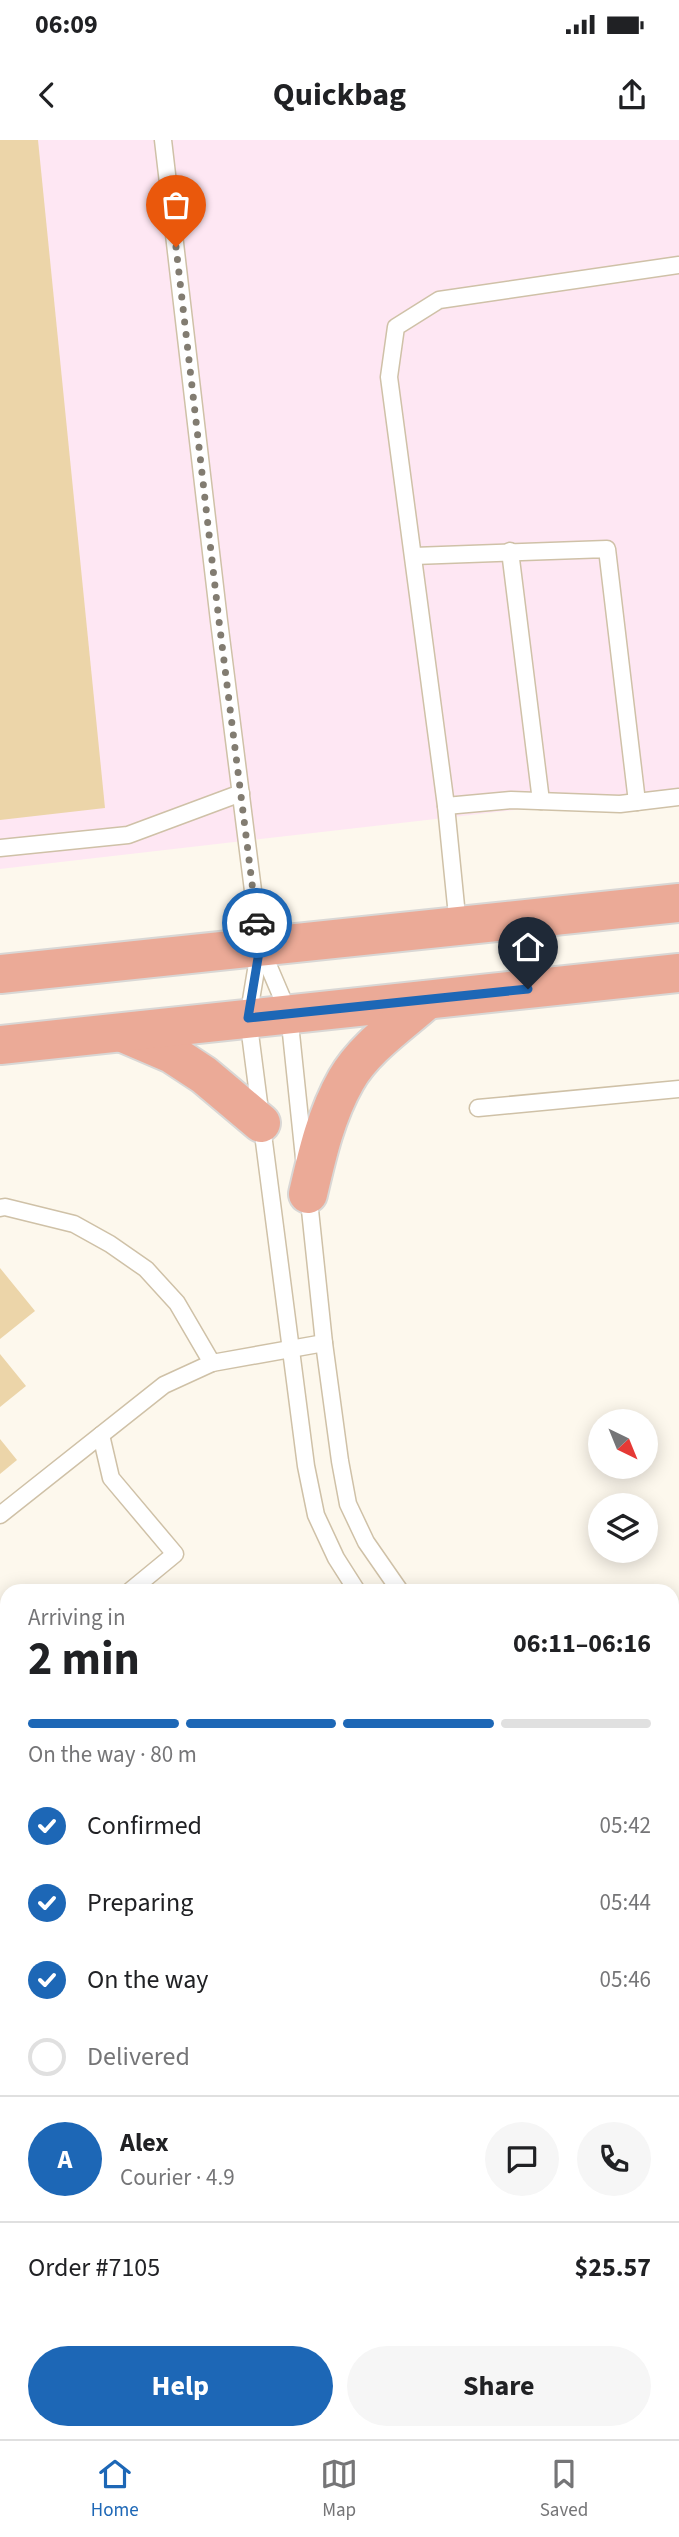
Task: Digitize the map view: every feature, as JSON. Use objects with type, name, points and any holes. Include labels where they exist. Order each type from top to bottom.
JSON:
[{"type":"main road","points":[[0,974],[679,903]]},
{"type":"main road","points":[[0,1045],[679,973]]},
{"type":"main road","points":[[308,1194],[322,1134],[346,1079],[367,1053],[428,1000]]},
{"type":"main road","points":[[121,1032],[172,1054],[204,1075],[261,1123]]},
{"type":"lane","points":[[163,140],[260,946],[289,1014],[324,1343],[340,1461],[348,1504],[366,1542],[395,1584]]},
{"type":"lane","points":[[458,926],[446,806],[389,377],[396,327],[439,300],[679,265]]},
{"type":"lane","points":[[414,556],[607,549],[637,802]]},
{"type":"lane","points":[[510,551],[541,800]]},
{"type":"lane","points":[[0,848],[128,835],[241,793]]},
{"type":"lane","points":[[446,806],[511,800],[621,804],[679,797]]},
{"type":"lane","points":[[260,946],[248,1018],[306,1466],[316,1515],[336,1558],[353,1584]]},
{"type":"lane","points":[[478,1108],[679,1089]]},
{"type":"lane","points":[[0,1208],[74,1224],[110,1244],[146,1269],[177,1303],[212,1363]]},
{"type":"lane","points":[[0,1515],[164,1385],[212,1363],[324,1343]]},
{"type":"lane","points":[[102,1435],[111,1478],[175,1554],[139,1584]]},
{"type":"shaded area","points":[[0,140],[679,140],[679,791],[0,869]]},
{"type":"building","points":[[0,140],[38,140],[105,808],[0,820]]},
{"type":"building","points":[[0,1268],[35,1311],[0,1339]]},
{"type":"building","points":[[0,1354],[26,1386],[0,1407]]},
{"type":"building","points":[[0,1439],[17,1460],[0,1474]]},
{"type":"way so far","points":[[176,247],[257,923]]},
{"type":"route","points":[[257,923],[260,946],[248,1018],[528,989]]}]
